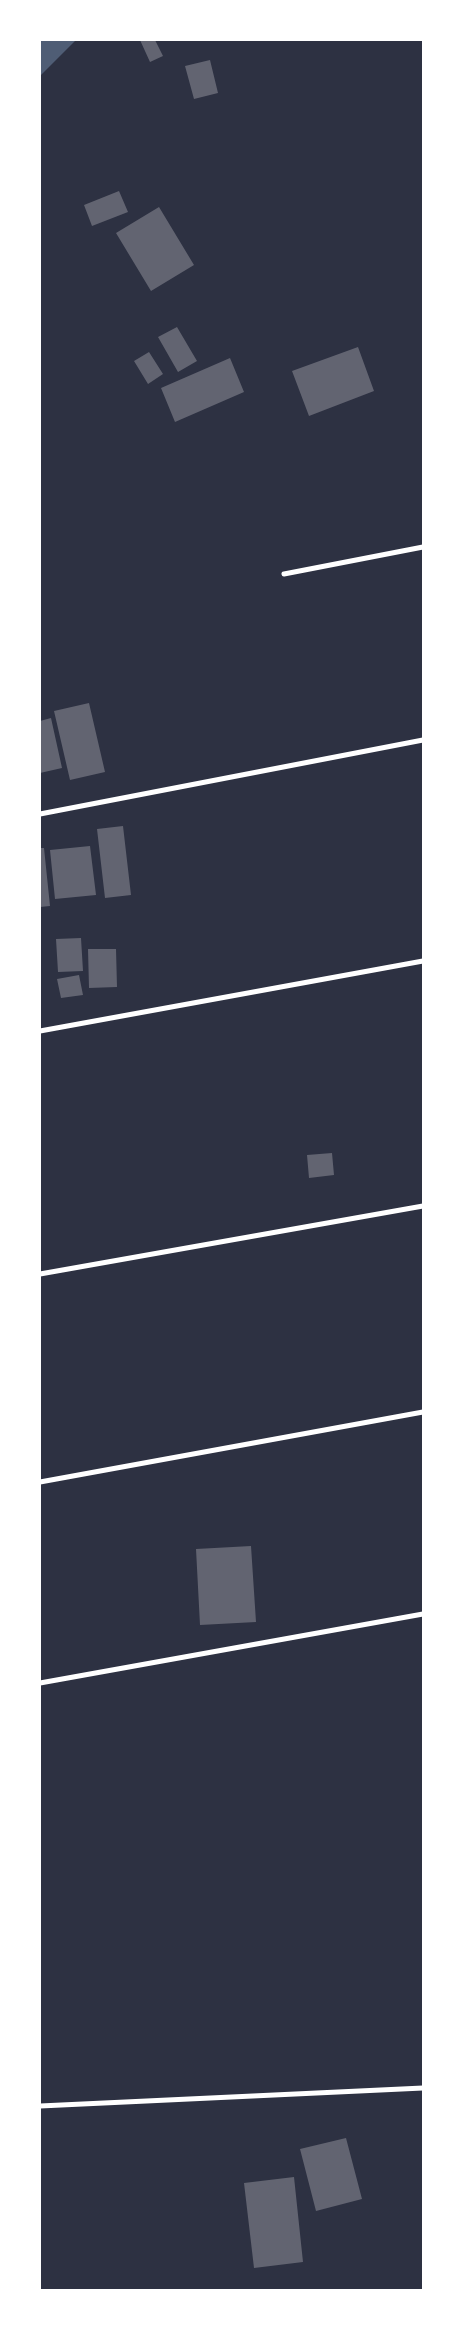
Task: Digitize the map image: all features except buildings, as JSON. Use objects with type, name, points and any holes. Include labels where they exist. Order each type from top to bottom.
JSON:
[{"type":"street","points":[[284,574],[423,547]]},
{"type":"street","points":[[40,814],[423,740]]},
{"type":"street","points":[[40,1031],[423,961]]},
{"type":"street","points":[[40,1274],[423,1206]]},
{"type":"street","points":[[40,1482],[423,1412]]},
{"type":"street","points":[[40,1683],[423,1614]]},
{"type":"street","points":[[40,2106],[423,2088]]},
{"type":"water","points":[[40,40],[76,40],[40,76]]}]
